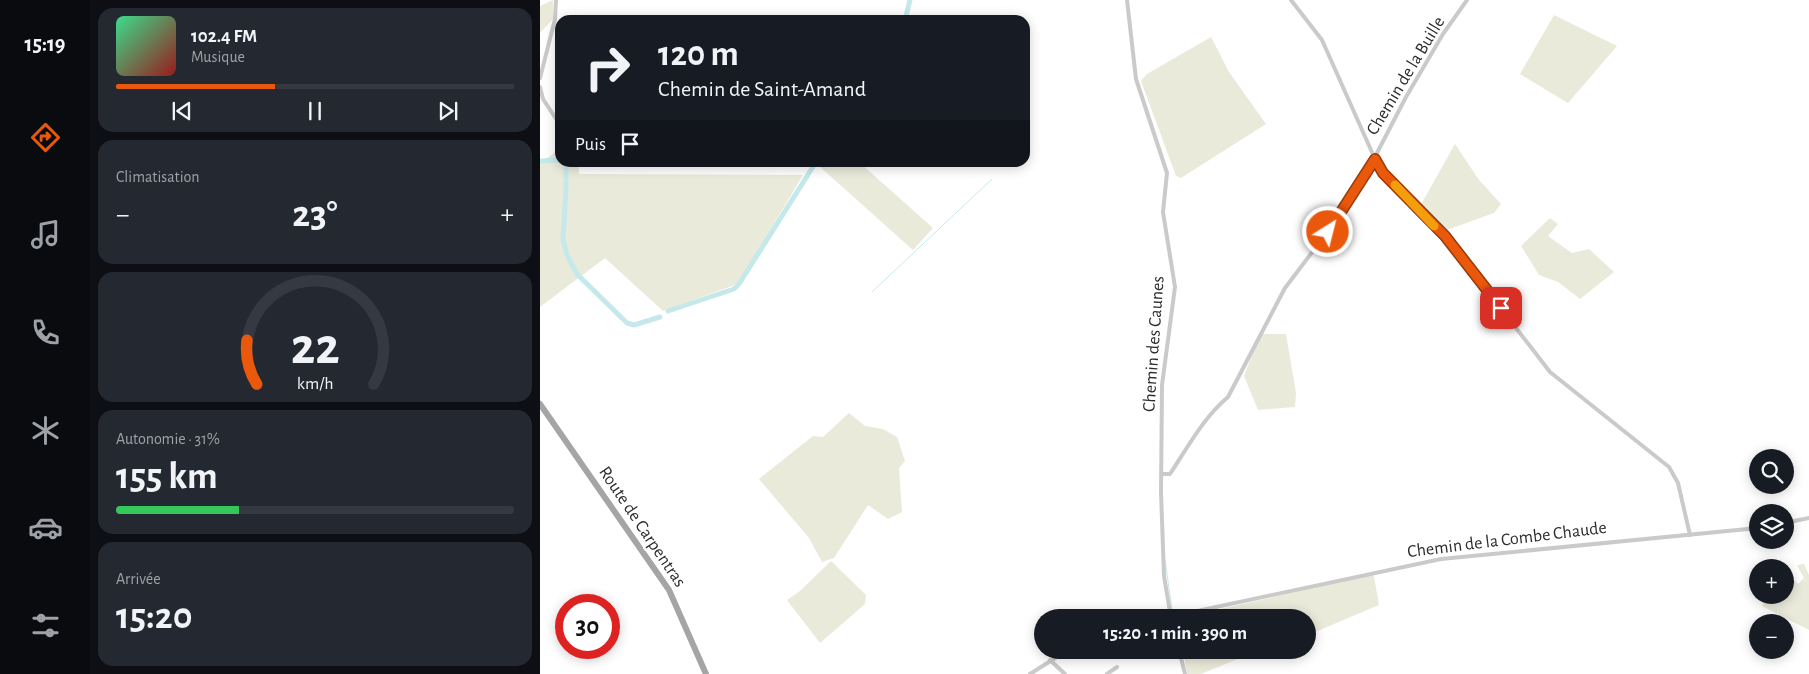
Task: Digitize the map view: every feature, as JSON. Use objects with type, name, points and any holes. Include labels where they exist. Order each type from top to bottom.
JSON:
[{"type":"main road","name":"Route de Carpentras","points":[[540,404],[669,590],[706,674]]},
{"type":"street","points":[[555,15],[556,0]]},
{"type":"street","name":"Chemin des Caunes","points":[[1127,0],[1136,79],[1146,113],[1166,166],[1164,212],[1175,286],[1162,385],[1164,576],[1170,609]]},
{"type":"street","points":[[1291,0],[1322,40],[1383,173],[1445,236],[1550,372],[1669,467],[1678,483],[1690,535]]},
{"type":"street","name":"Chemin de la Buille","points":[[1163,474],[1170,474],[1213,410],[1228,397],[1285,288],[1338,218],[1375,159],[1406,97],[1443,34],[1468,0]]},
{"type":"street","points":[[540,78],[555,19]]},
{"type":"street","points":[[540,87],[543,99],[555,117]]},
{"type":"street","points":[[1794,521],[1809,518]]},
{"type":"street","name":"Chemin de la Combe Chaude","points":[[1208,609],[1441,559],[1749,529]]},
{"type":"street","points":[[1181,659],[1185,674]]},
{"type":"street","points":[[1030,674],[1050,660],[1065,674]]},
{"type":"street","points":[[1107,674],[1117,667]]},
{"type":"green space","points":[[553,0],[553,19],[540,33],[540,6]]},
{"type":"green space","points":[[1554,15],[1617,46],[1568,103],[1520,74]]},
{"type":"green space","points":[[1211,37],[1229,72],[1266,124],[1181,178],[1176,176],[1141,81],[1147,74]]},
{"type":"green space","points":[[1455,144],[1479,180],[1501,204],[1494,213],[1444,231],[1419,208]]},
{"type":"green space","points":[[555,152],[555,167],[579,167],[579,174],[803,175],[739,282],[732,286],[663,311],[605,258],[540,307],[540,163]]},
{"type":"green space","points":[[820,167],[864,167],[933,228],[913,250]]},
{"type":"green space","points":[[1550,218],[1558,224],[1548,236],[1572,253],[1589,249],[1614,272],[1580,299],[1558,282],[1539,275],[1521,246]]},
{"type":"green space","points":[[1263,334],[1286,334],[1296,393],[1295,407],[1258,410],[1244,376],[1255,347]]},
{"type":"green space","points":[[849,413],[865,426],[883,429],[897,437],[905,461],[899,468],[902,512],[888,519],[868,505],[834,558],[822,562],[809,538],[759,479],[813,436],[823,437]]},
{"type":"green space","points":[[831,561],[866,595],[865,604],[820,643],[787,600],[800,591]]},
{"type":"green space","points":[[1804,564],[1809,575],[1809,630],[1794,622],[1794,614],[1778,614],[1762,606],[1763,604],[1794,604],[1794,580],[1798,584],[1804,578],[1797,565]]},
{"type":"green space","points":[[1369,575],[1374,576],[1379,605],[1316,632],[1316,609],[1220,609]]},
{"type":"green space","points":[[1184,659],[1238,659],[1201,674],[1187,674]]},
{"type":"waterway","points":[[906,15],[910,0]]},
{"type":"waterway","points":[[540,161],[555,160]]},
{"type":"waterway","points":[[566,167],[563,239],[567,255],[577,274],[627,323],[634,325],[660,317]]},
{"type":"waterway","points":[[668,311],[734,289],[813,167]]},
{"type":"waterway","points":[[872,292],[992,179]]},
{"type":"waterway","points":[[1165,560],[1172,609]]},
{"type":"slow traffic","points":[[1395,185],[1434,226]]},
{"type":"route","points":[[1328,232],[1375,159],[1383,173],[1445,236],[1501,308]]}]
